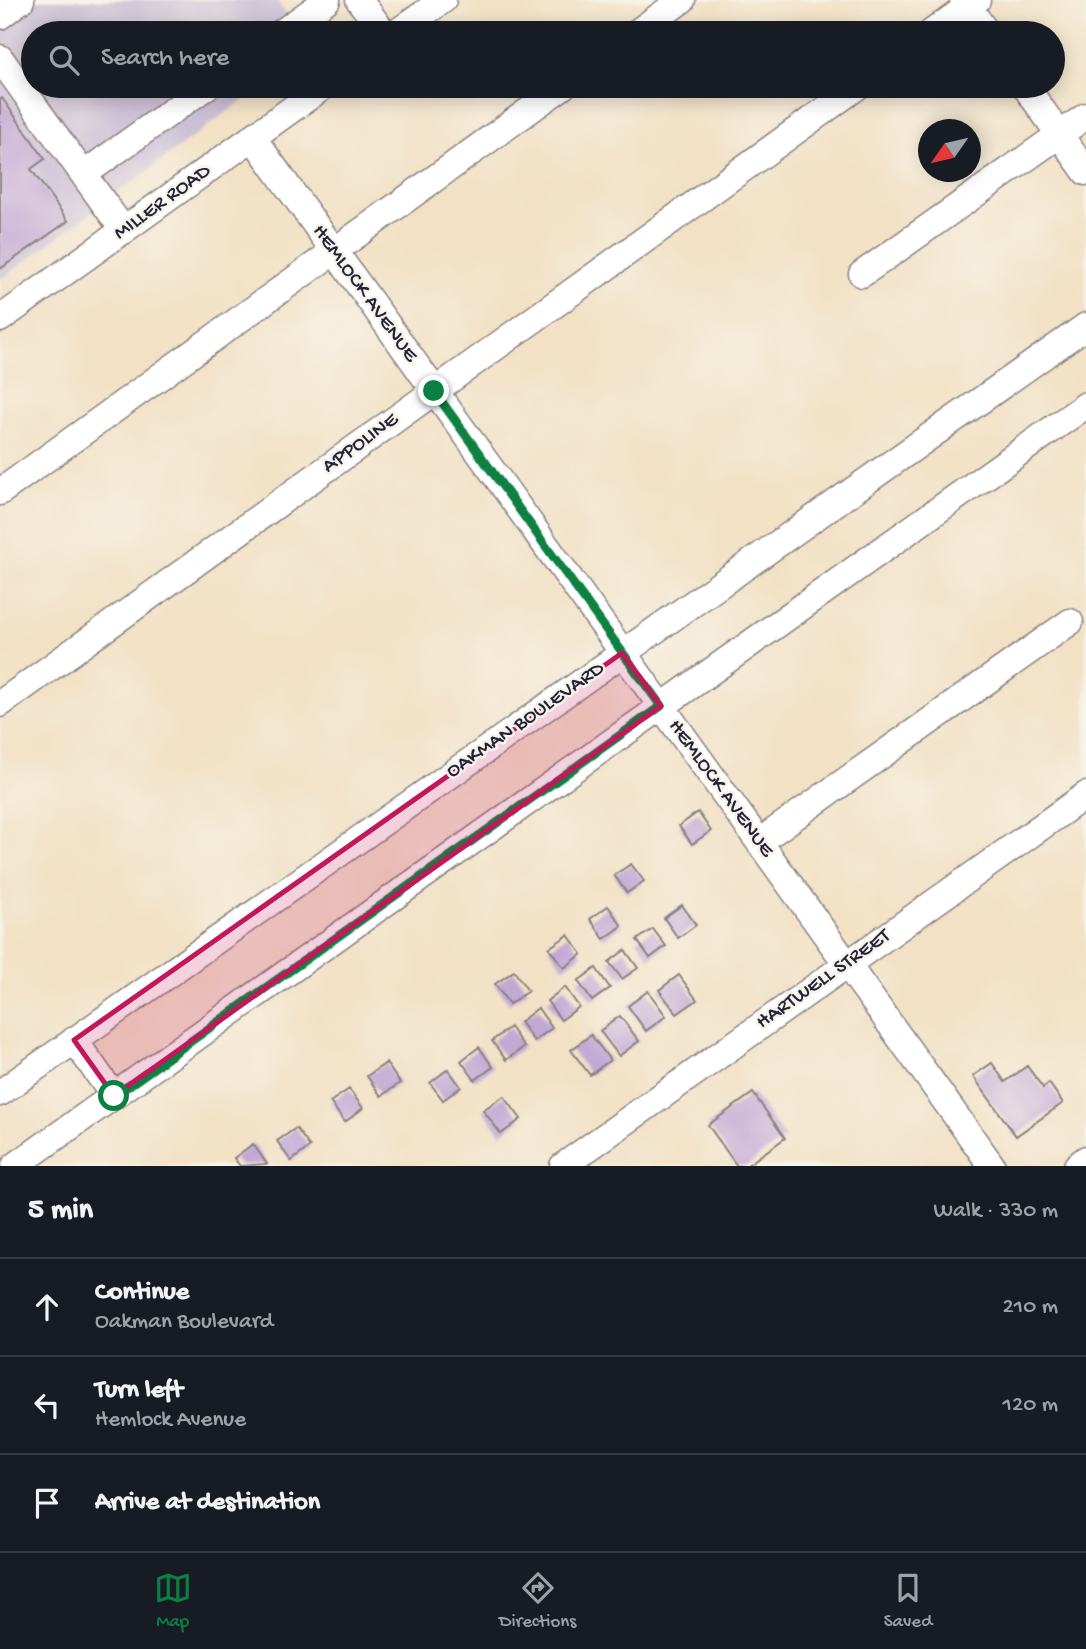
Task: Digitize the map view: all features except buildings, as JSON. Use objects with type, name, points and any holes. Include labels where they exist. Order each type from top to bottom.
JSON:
[{"type":"street","points":[[0,16],[21,0]]},
{"type":"street","points":[[298,21],[327,0]]},
{"type":"street","points":[[359,0],[375,21]]},
{"type":"street","points":[[413,21],[443,0]]},
{"type":"street","points":[[653,21],[682,0]]},
{"type":"street","points":[[946,21],[969,2],[980,21]]},
{"type":"street","points":[[0,58],[21,87]]},
{"type":"street","points":[[29,98],[124,231]]},
{"type":"street","points":[[84,174],[190,98]]},
{"type":"street","name":"MILLER ROAD","points":[[0,318],[308,98]]},
{"type":"street","points":[[0,492],[546,98]]},
{"type":"street","name":"APPOLINE","points":[[0,704],[841,98]]},
{"type":"street","points":[[1034,98],[1086,172]]},
{"type":"street","points":[[862,274],[1086,116]]},
{"type":"street","name":"HEMLOCK AVENUE","points":[[253,138],[992,1166]]},
{"type":"street","name":"OAKMAN BOULEVARD","points":[[0,1093],[1086,326]]},
{"type":"street","points":[[15,1166],[1086,405]]},
{"type":"street","points":[[759,842],[1070,622]]},
{"type":"street","name":"HARTWELL STREET","points":[[563,1166],[1086,795]]},
{"type":"street","points":[[74,1040],[114,1096]]},
{"type":"street","points":[[1077,1166],[1086,1160]]},
{"type":"highlighted area","points":[[622,653],[661,706],[114,1096],[74,1040]]},
{"type":"shaded area","points":[[0,0],[276,0],[291,21],[21,21],[21,98],[246,98],[0,280]]},
{"type":"route","points":[[114,1096],[661,706],[434,391]]}]
